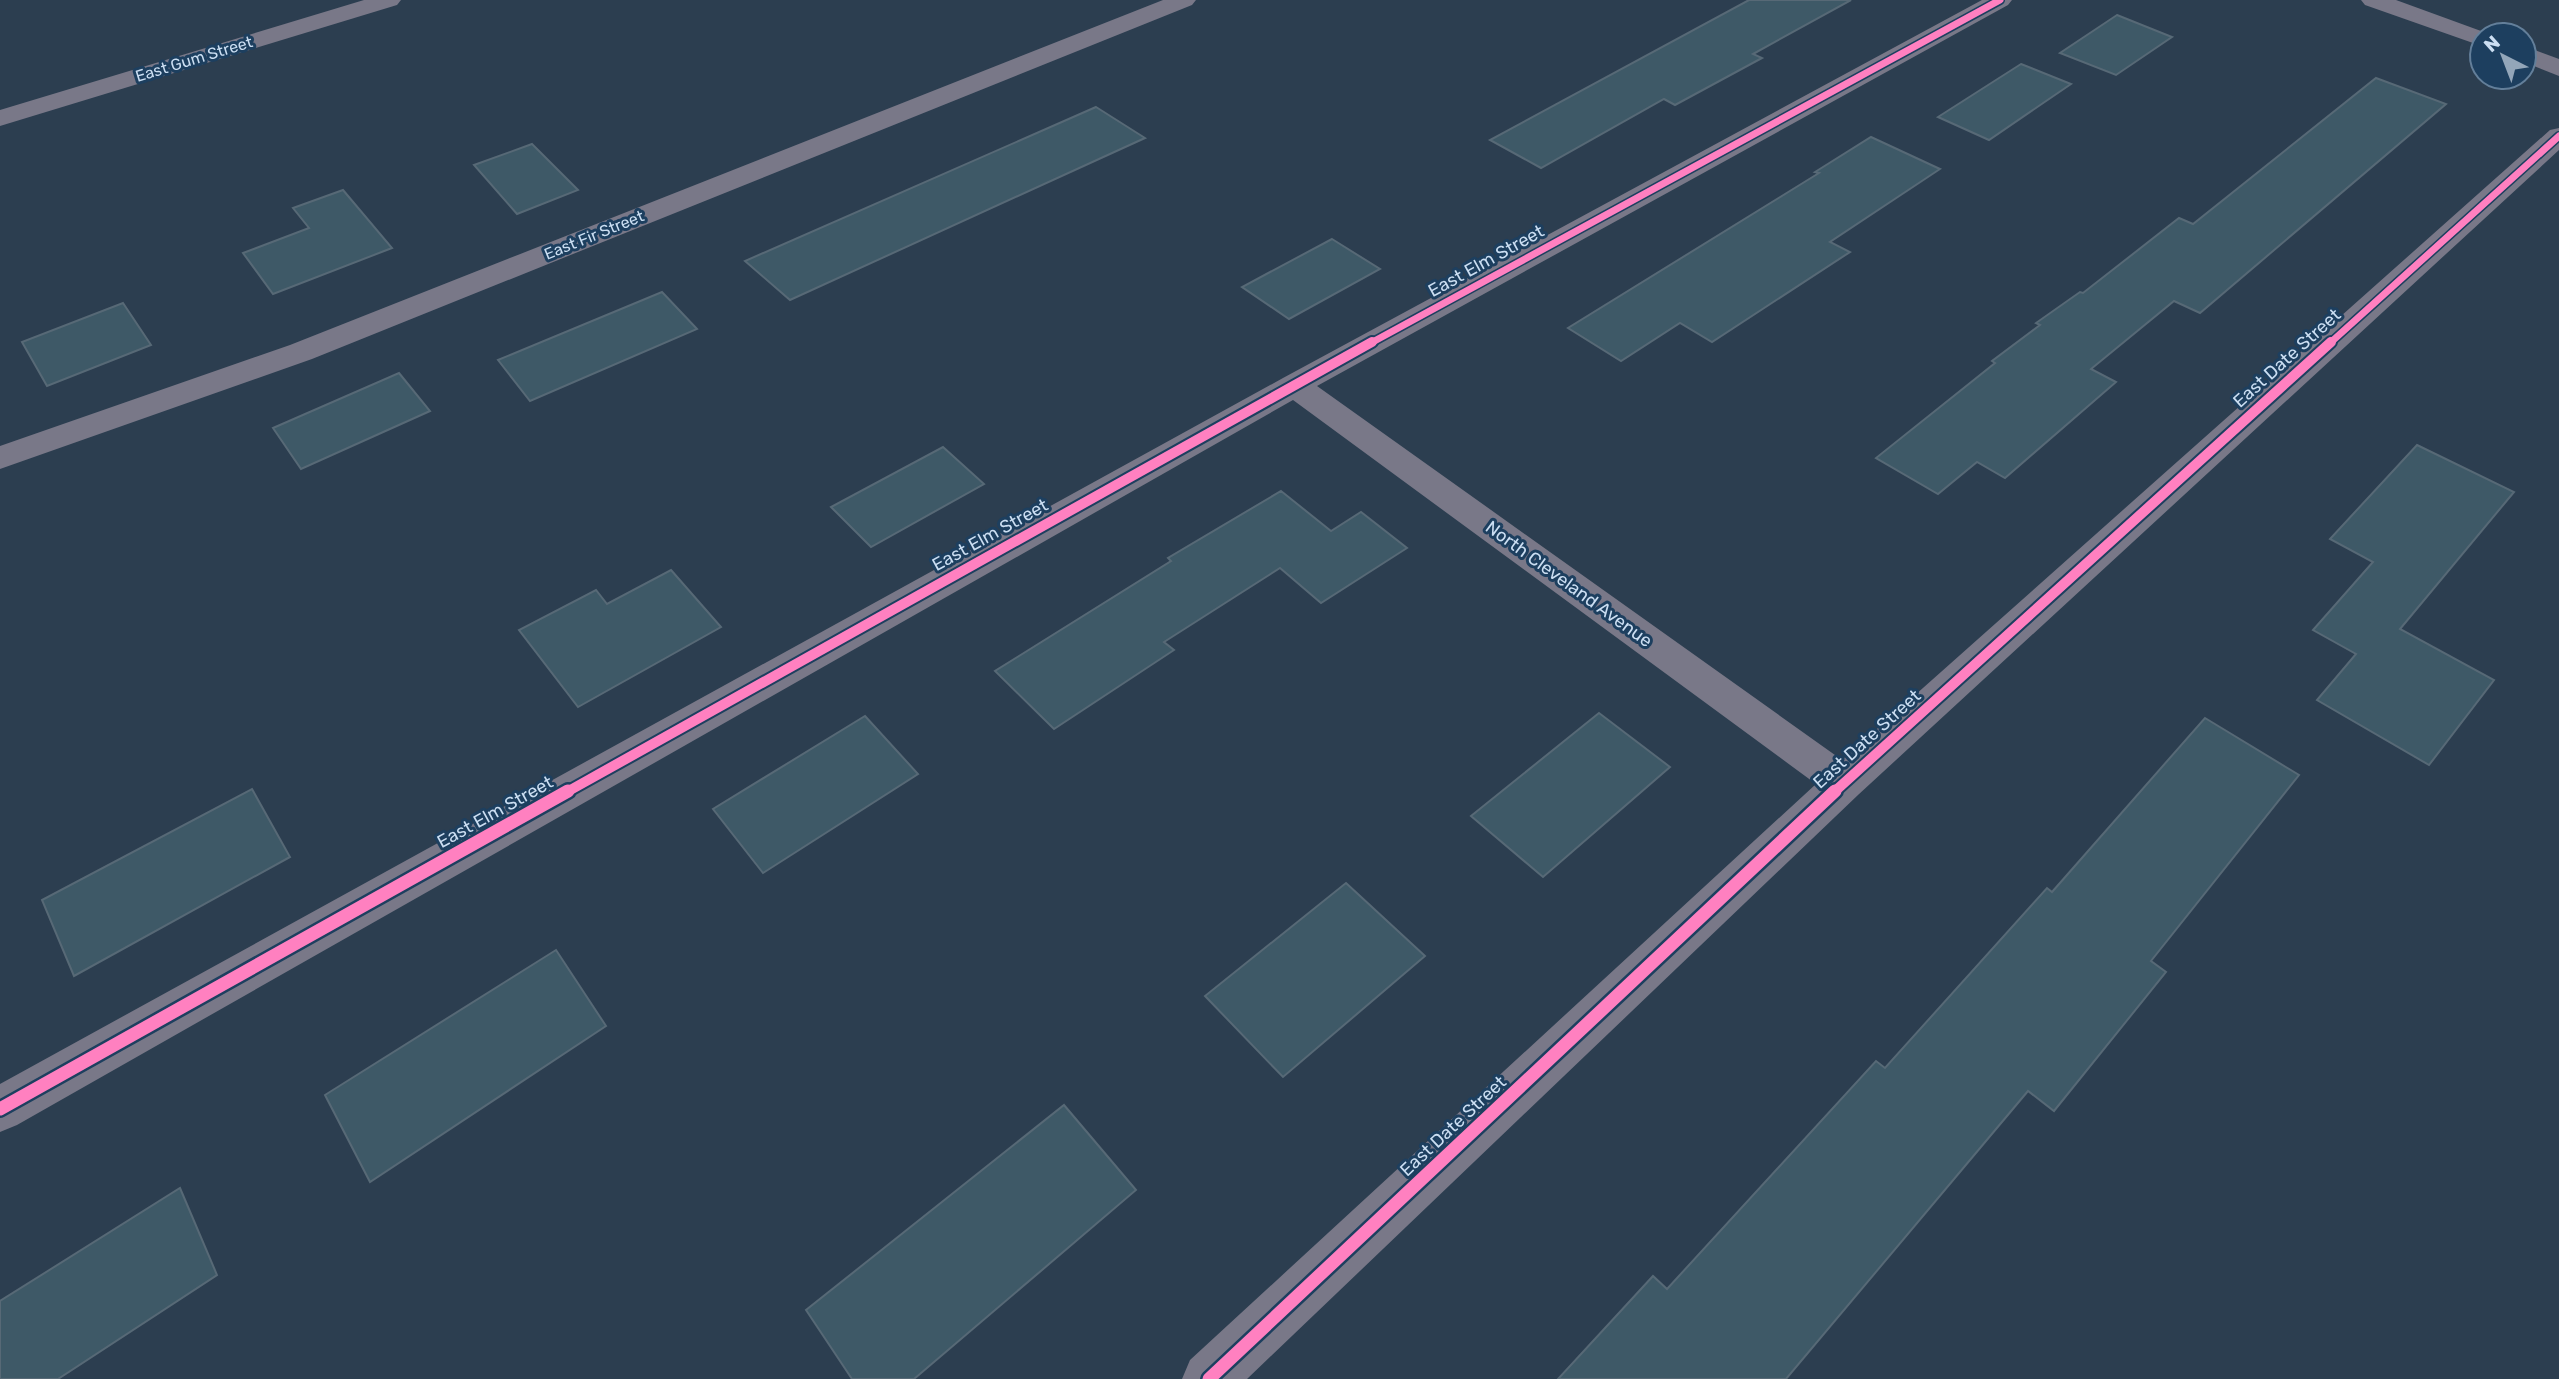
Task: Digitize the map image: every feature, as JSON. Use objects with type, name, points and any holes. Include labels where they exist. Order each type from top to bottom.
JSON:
[{"type":"street","name":"East Gum Street","points":[[0,118],[389,0]]},
{"type":"street","name":"East Fir Street","points":[[0,458],[301,352],[1184,0]]},
{"type":"street","name":"East Elm Street","points":[[0,1109],[1294,385],[2000,0]]},
{"type":"street","points":[[2373,0],[2468,33]]},
{"type":"street","points":[[2538,59],[2559,68]]},
{"type":"street","name":"East Date Street","points":[[1209,1379],[1844,783],[2559,136]]},
{"type":"street","name":"North Cleveland Avenue","points":[[1294,385],[1844,783]]},
{"type":"building","points":[[1749,0],[1851,0],[1753,54],[1762,58],[1675,105],[1664,99],[1541,168],[1490,140]]},
{"type":"building","points":[[2117,15],[2172,37],[2116,75],[2060,53]]},
{"type":"building","points":[[2021,64],[2071,84],[1989,140],[1938,117]]},
{"type":"building","points":[[2376,78],[2446,104],[2200,313],[2174,301],[2091,369],[2116,382],[2005,478],[1977,462],[1938,494],[1876,458],[1995,363],[1992,361],[2040,325],[2036,323],[2080,292],[2083,293],[2179,218],[2193,224]]},
{"type":"building","points":[[1096,107],[1145,138],[790,300],[745,261]]},
{"type":"building","points":[[1871,137],[1940,169],[1830,242],[1850,252],[1712,342],[1680,323],[1621,361],[1568,328],[1819,173],[1815,172]]},
{"type":"building","points":[[532,144],[578,190],[517,214],[474,165]]},
{"type":"building","points":[[343,190],[392,248],[273,294],[243,253],[309,228],[293,208]]},
{"type":"building","points":[[1332,239],[1380,269],[1289,319],[1242,287]]},
{"type":"building","points":[[662,292],[697,329],[530,401],[498,360]]},
{"type":"building","points":[[123,303],[151,345],[47,386],[22,342]]},
{"type":"building","points":[[399,373],[430,411],[301,469],[273,428]]},
{"type":"building","points":[[2417,445],[2514,492],[2400,629],[2494,680],[2429,765],[2317,700],[2356,654],[2313,630],[2373,562],[2330,539]]},
{"type":"building","points":[[943,447],[984,484],[871,547],[831,507]]},
{"type":"building","points":[[1281,491],[1331,531],[1361,512],[1407,548],[1321,603],[1280,568],[1164,642],[1174,650],[1054,729],[995,671],[1171,561],[1168,558]]},
{"type":"building","points":[[671,570],[721,627],[578,707],[519,630],[596,590],[607,604]]},
{"type":"building","points":[[1599,713],[1670,767],[1543,877],[1471,816]]},
{"type":"building","points":[[865,716],[918,774],[763,873],[713,809]]},
{"type":"building","points":[[2205,718],[2299,775],[2151,961],[2166,972],[2054,1111],[2028,1091],[1786,1379],[1558,1379],[1653,1276],[1667,1289],[1876,1061],[1885,1068],[2047,888],[2052,892]]},
{"type":"building","points":[[252,789],[290,857],[74,976],[42,900]]},
{"type":"building","points":[[1346,883],[1425,956],[1283,1077],[1205,996]]},
{"type":"building","points":[[556,950],[606,1026],[370,1182],[325,1095]]},
{"type":"building","points":[[1064,1105],[1136,1190],[914,1379],[852,1379],[806,1310]]},
{"type":"building","points":[[180,1188],[217,1275],[58,1379],[0,1379],[0,1301]]},
{"type":"cycle path","points":[[0,1109],[1294,385],[2000,0]]},
{"type":"cycle path","points":[[1209,1379],[1844,783],[2559,136]]}]
